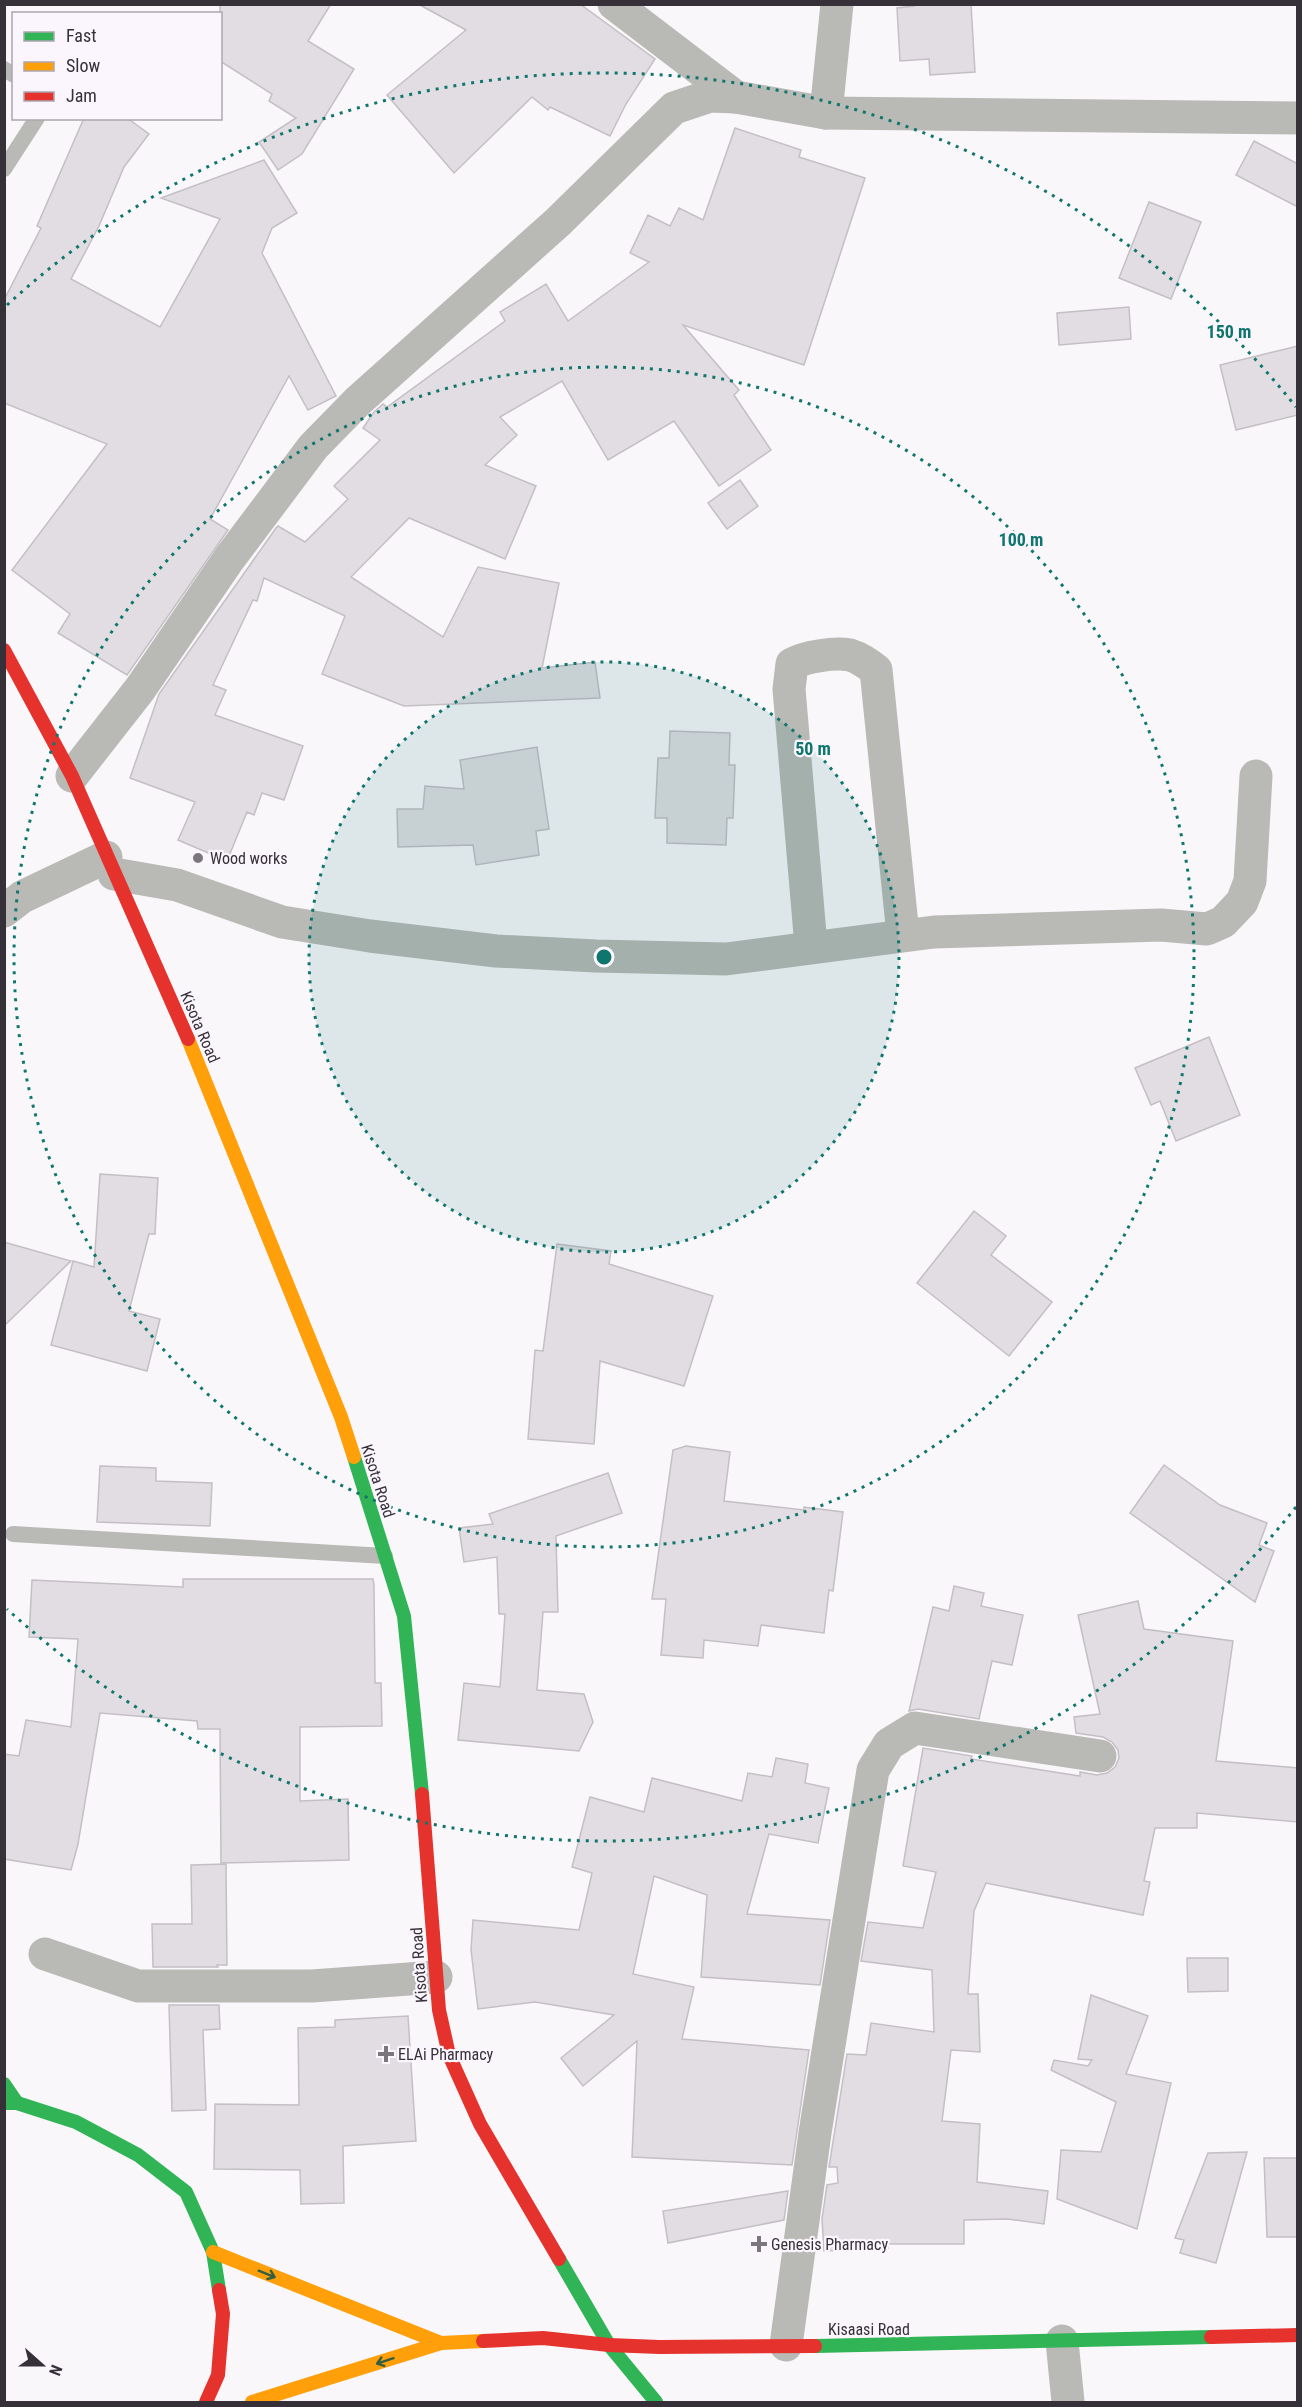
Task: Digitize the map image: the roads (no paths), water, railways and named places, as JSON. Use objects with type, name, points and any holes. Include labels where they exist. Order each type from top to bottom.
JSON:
[{"type":"main road","name":"Kisota Road","points":[[4,650],[72,776],[182,1025],[341,1417],[404,1616],[425,1821],[439,2010],[449,2055],[480,2124],[609,2345],[656,2403]]},
{"type":"main road","points":[[4,2084],[11,2103],[76,2122],[138,2155],[186,2192],[213,2252],[223,2314],[218,2375],[206,2403]]},
{"type":"main road","points":[[213,2252],[441,2343]]},
{"type":"main road","name":"Kisaasi Road","points":[[441,2343],[543,2338],[609,2345],[870,2346],[1298,2335]]},
{"type":"main road","points":[[252,2403],[441,2343]]},
{"type":"street","points":[[614,4],[736,97]]},
{"type":"street","points":[[826,112],[837,4]]},
{"type":"street","points":[[72,776],[140,689],[230,559],[313,447],[358,401],[558,222],[674,108],[710,96],[736,97],[826,112],[1298,118]]},
{"type":"street","points":[[811,946],[789,689],[792,664],[804,657],[848,655],[862,660],[876,670],[903,935]]},
{"type":"street","points":[[4,911],[22,897],[110,865],[177,885],[282,922],[370,936],[496,951],[596,956],[726,958],[934,932],[1161,925],[1207,929],[1223,922],[1242,902],[1250,881],[1256,776]]},
{"type":"street","points":[[786,2345],[815,2133],[873,1770],[889,1744],[915,1728],[1100,1756]]},
{"type":"street","points":[[45,1954],[138,1986],[312,1986],[436,1977]]},
{"type":"street","points":[[1062,2341],[1068,2403]]},
{"type":"lane","points":[[4,169],[36,120]]},
{"type":"lane","points":[[13,1534],[385,1556]]},
{"type":"place","name":"Wood works","points":[[198,858]]},
{"type":"place","name":"ELAi Pharmacy","points":[[386,2054]]},
{"type":"place","name":"Genesis Pharmacy","points":[[759,2244]]}]
